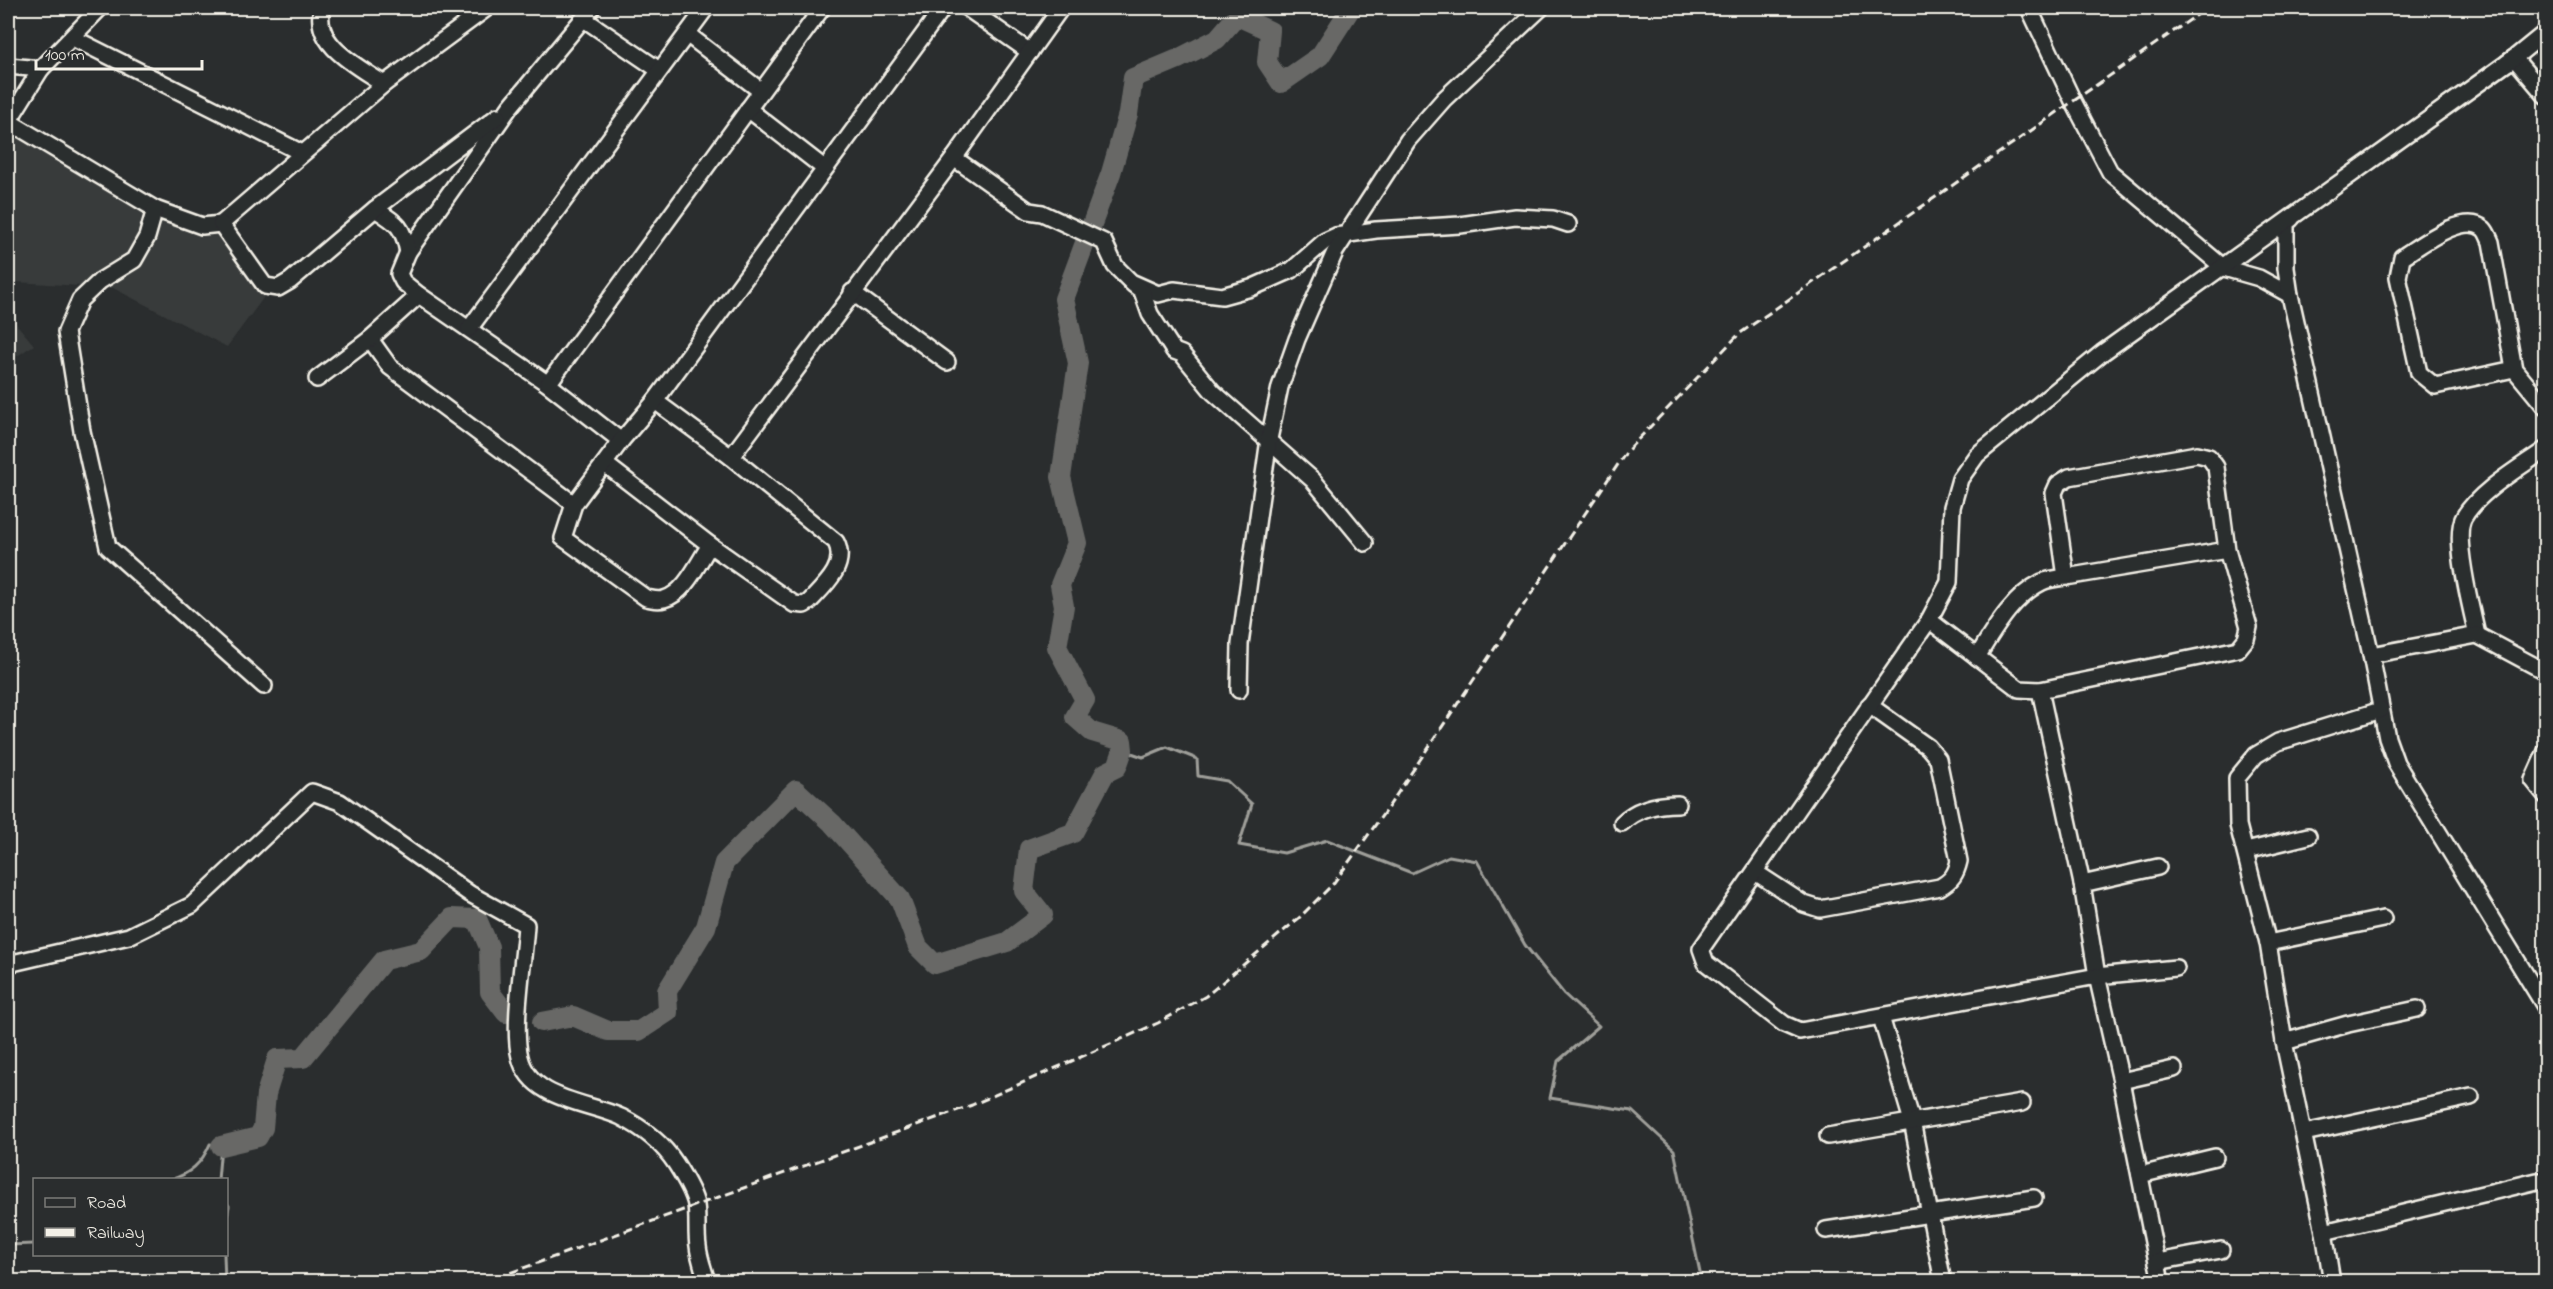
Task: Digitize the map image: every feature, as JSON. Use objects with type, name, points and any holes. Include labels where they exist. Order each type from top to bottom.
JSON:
[{"type":"street","points":[[100,8],[41,69],[8,121],[155,208],[202,226],[221,224],[384,84],[487,8]]},
{"type":"street","points":[[322,8],[323,31],[337,51],[384,84]]},
{"type":"street","points":[[469,329],[706,8]]},
{"type":"street","points":[[548,384],[822,8]]},
{"type":"street","points":[[710,545],[684,584],[674,594],[667,598],[645,598],[564,538],[574,504],[621,441],[655,401],[943,8]]},
{"type":"street","points":[[967,8],[1030,52]]},
{"type":"street","points":[[731,457],[954,158],[1061,8]]},
{"type":"street","points":[[1239,690],[1240,644],[1269,440],[1280,387],[1297,339],[1335,252],[1408,140],[1444,99],[1541,8]]},
{"type":"street","points":[[2029,8],[2110,172],[2224,268],[2259,278],[2290,295]]},
{"type":"street","points":[[621,441],[548,384],[419,295],[404,282],[399,274],[408,252],[510,107],[586,11],[659,70]]},
{"type":"street","points":[[2176,968],[2097,976],[1800,1031],[1784,1024],[1706,963],[1701,949],[1929,620],[1950,582],[1952,507],[1960,479],[1977,455],[2102,353],[2224,268],[2514,58],[2546,32]]},
{"type":"street","points":[[687,34],[761,91]]},
{"type":"street","points":[[73,38],[302,153]]},
{"type":"street","points":[[2514,58],[2546,96]]},
{"type":"street","points":[[8,66],[41,69]]},
{"type":"street","points":[[221,224],[265,286],[279,288],[375,209],[510,107]]},
{"type":"street","points":[[748,109],[824,168]]},
{"type":"street","points":[[954,158],[1029,211],[1042,213],[1104,242],[1115,266],[1142,291],[1150,314],[1174,351],[1182,354],[1213,392],[1313,480],[1365,543]]},
{"type":"street","points":[[155,208],[147,237],[134,260],[100,281],[80,300],[66,332],[82,431],[108,547],[132,571],[264,686]]},
{"type":"street","points":[[375,209],[400,227],[405,234],[408,252]]},
{"type":"street","points":[[1131,282],[1158,294],[1174,290],[1222,296],[1233,294],[1292,270],[1325,241],[1336,236],[1345,237],[1376,230],[1460,225],[1515,217],[1552,219],[1568,224]]},
{"type":"street","points":[[2286,223],[2286,268],[2290,295],[2371,655],[2387,738],[2396,763],[2546,1008]]},
{"type":"street","points":[[2514,369],[2435,386],[2419,373],[2398,277],[2402,257],[2458,224],[2474,225],[2484,229],[2491,242],[2514,369],[2546,408]]},
{"type":"street","points":[[852,292],[947,362]]},
{"type":"street","points":[[317,380],[370,339],[419,295]]},
{"type":"street","points":[[370,339],[390,367],[574,504]]},
{"type":"street","points":[[605,464],[710,545],[794,604],[799,606],[809,602],[838,568],[841,560],[839,548],[828,534],[731,457],[655,401]]},
{"type":"street","points":[[2477,636],[2458,536],[2463,518],[2481,497],[2546,449]]},
{"type":"street","points":[[1929,620],[2019,689],[2040,690],[2238,649],[2246,639],[2249,627],[2227,550],[2216,467],[2209,457],[2198,454],[2069,477],[2058,484],[2054,493],[2066,577]]},
{"type":"street","points":[[1977,657],[2002,618],[2020,597],[2043,581],[2227,550]]},
{"type":"street","points":[[2371,655],[2477,636],[2546,672]]},
{"type":"street","points":[[2040,690],[2082,884],[2097,976],[2161,1281]]},
{"type":"street","points":[[1755,872],[1804,904],[1820,909],[1940,886],[1950,881],[1956,874],[1959,861],[1938,759],[1928,747],[1869,705]]},
{"type":"street","points":[[2332,1281],[2324,1232],[2284,1042],[2268,943],[2238,825],[2237,778],[2256,755],[2278,742],[2381,710]]},
{"type":"street","points":[[2546,751],[2533,780],[2546,796]]},
{"type":"street","points":[[8,964],[129,936],[192,905],[312,792],[340,802],[470,894],[526,925],[518,1024],[520,1057],[526,1071],[534,1082],[549,1092],[623,1118],[644,1130],[661,1145],[676,1164],[696,1203],[698,1248],[707,1281]]},
{"type":"street","points":[[1622,823],[1630,815],[1648,808],[1678,804]]},
{"type":"street","points":[[2246,851],[2308,836]]},
{"type":"street","points":[[2082,884],[2158,867]]},
{"type":"street","points":[[2268,943],[2383,919]]},
{"type":"street","points":[[2284,1042],[2348,1024],[2417,1009]]},
{"type":"street","points":[[1881,1017],[1912,1120],[1943,1281]]},
{"type":"street","points":[[2121,1082],[2174,1069]]},
{"type":"street","points":[[2304,1133],[2471,1097]]},
{"type":"street","points":[[1828,1136],[2022,1103]]},
{"type":"street","points":[[2140,1175],[2215,1156]]},
{"type":"street","points":[[2324,1232],[2537,1181],[2546,1181]]},
{"type":"street","points":[[1826,1230],[1931,1212],[2034,1198]]},
{"type":"street","points":[[2157,1262],[2221,1250]]},
{"type":"shaded area","points":[[8,131],[147,209],[216,229],[264,297],[227,347],[113,288],[15,282],[8,294]]},
{"type":"shaded area","points":[[8,314],[34,345],[8,362]]},
{"type":"waterway","points":[[542,1022],[573,1016],[608,1031],[639,1031],[668,1012],[667,991],[706,927],[724,863],[796,790],[832,823],[900,899],[918,947],[935,964],[1007,942],[1043,915],[1024,891],[1029,849],[1073,833],[1105,773],[1117,767],[1123,750],[1122,741],[1092,732],[1075,717],[1085,700],[1057,647],[1064,606],[1060,585],[1077,543],[1061,477],[1078,363],[1064,299],[1111,173],[1128,114],[1133,78],[1217,39],[1237,16],[1270,31],[1267,62],[1281,83],[1320,56],[1351,8]]},
{"type":"waterway","points":[[1123,750],[1143,757],[1167,747],[1197,759],[1198,776],[1227,781],[1252,804],[1239,845],[1284,853],[1327,840],[1412,873],[1449,856],[1477,861],[1525,945],[1564,994],[1599,1026],[1558,1061],[1550,1098],[1632,1111],[1674,1150],[1702,1282]]},
{"type":"waterway","points":[[221,1146],[258,1137],[263,1128],[266,1094],[277,1059],[303,1058],[384,960],[421,951],[452,918],[477,919],[489,947],[490,992],[506,1013]]},
{"type":"waterway","points":[[176,1178],[194,1167],[210,1144],[221,1146],[218,1178]]},
{"type":"waterway","points":[[228,1205],[228,1212]]},
{"type":"waterway","points":[[8,1245],[33,1244]]},
{"type":"waterway","points":[[224,1256],[225,1282]]},
{"type":"railway","points":[[485,1282],[972,1105],[1158,1023],[1206,996],[1299,918],[1333,884],[1389,806],[1627,451],[1739,334],[2207,8]]}]
